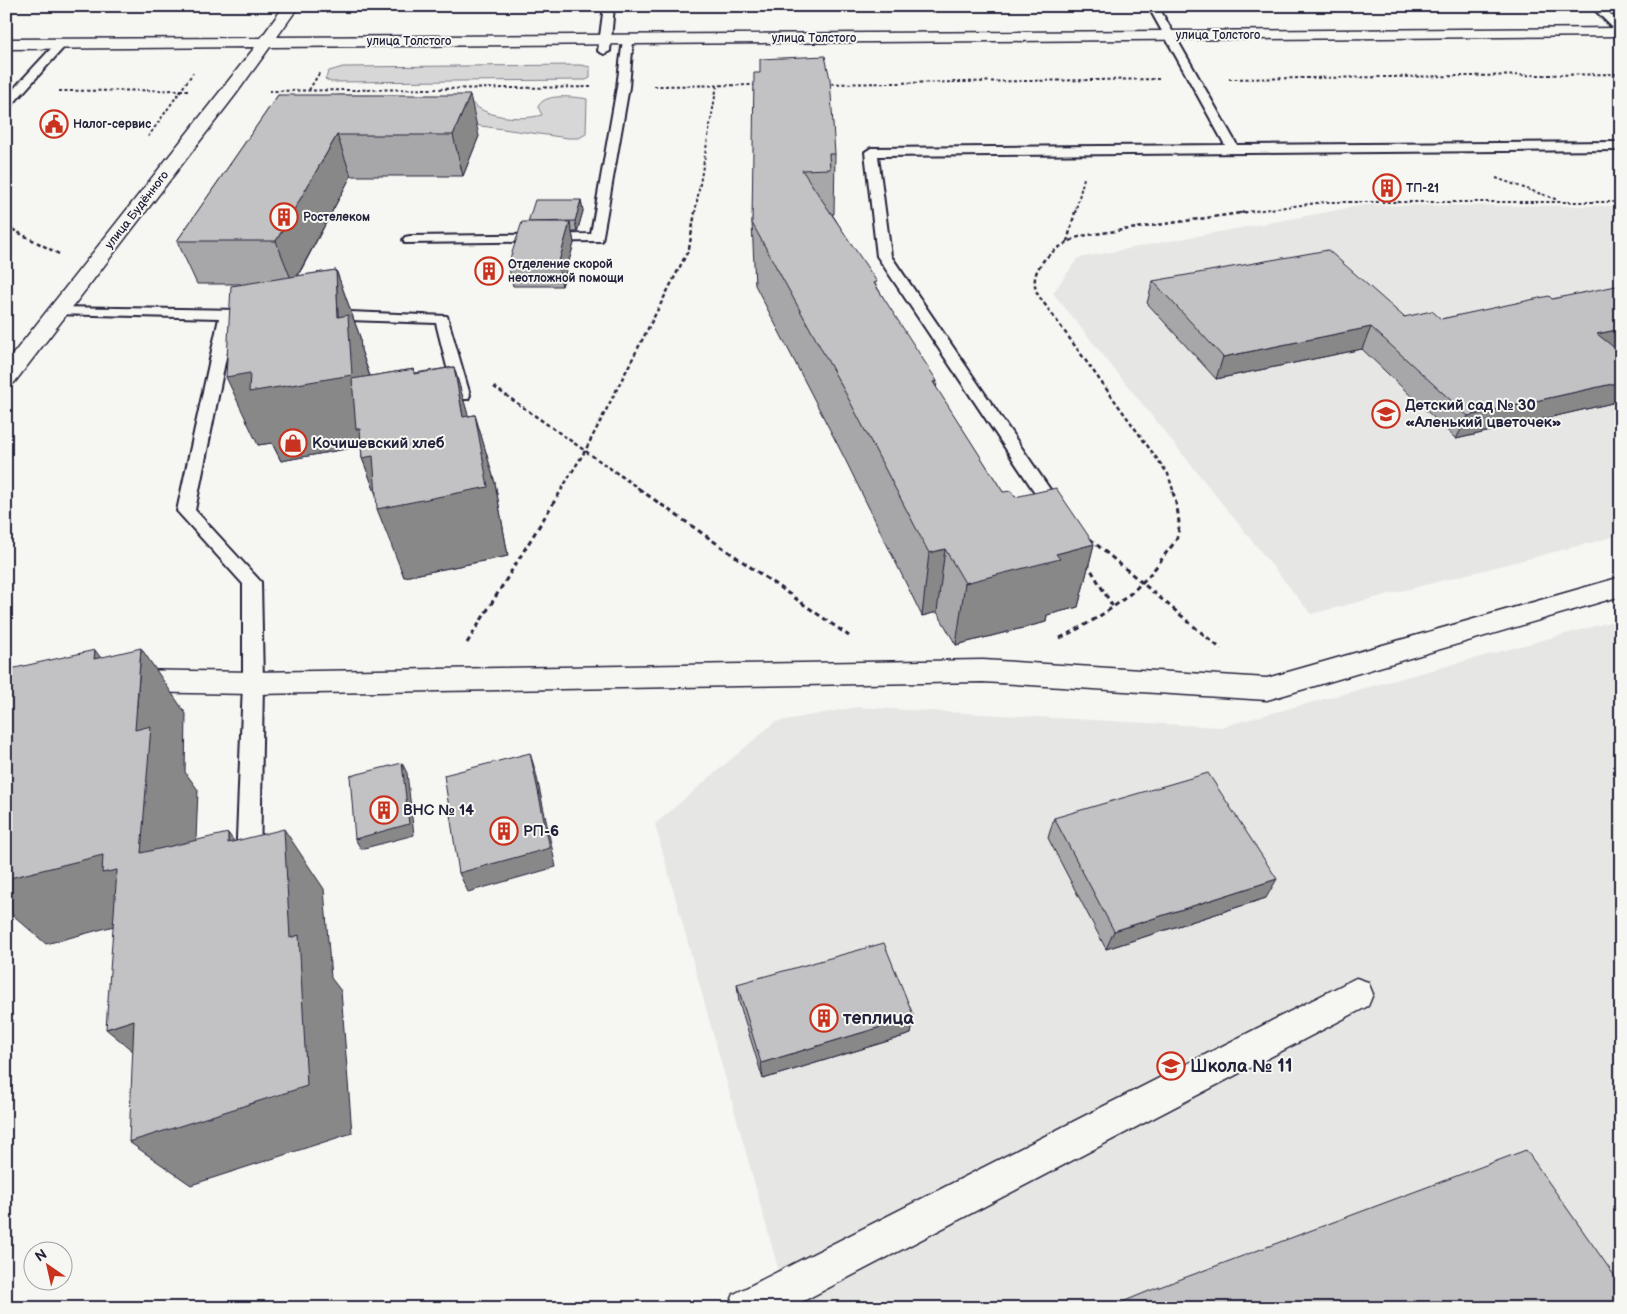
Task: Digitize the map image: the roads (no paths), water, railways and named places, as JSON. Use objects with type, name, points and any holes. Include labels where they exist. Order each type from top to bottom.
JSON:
[{"type":"street","name":"улица Будённого","points":[[6,378],[292,6]]},
{"type":"street","name":"улица Толстого","points":[[1172,41],[1621,31]]},
{"type":"street","name":"улица Толстого","points":[[6,55],[261,48],[1172,41],[1621,44]]},
{"type":"street","name":"улица Толстого","points":[[6,44],[62,43],[261,48]]},
{"type":"street","points":[[105,680],[253,683],[983,670],[1268,689],[1621,586]]},
{"type":"street","points":[[748,1308],[1356,994]]},
{"type":"lane","points":[[605,45],[609,6]]},
{"type":"lane","points":[[1153,6],[1232,149]]},
{"type":"lane","points":[[1596,6],[1621,31]]},
{"type":"lane","points":[[6,104],[62,43]]},
{"type":"lane","points":[[410,240],[597,238],[623,87],[628,45]]},
{"type":"lane","points":[[1058,514],[884,256],[871,152],[1621,146]]},
{"type":"lane","points":[[58,311],[256,315]]},
{"type":"lane","points":[[227,314],[186,511],[252,582],[253,683],[248,871]]},
{"type":"lane","points":[[315,316],[442,320],[462,395]]},
{"type":"place","name":"Налог-сервис","points":[[54,124]]},
{"type":"place","name":"ТП-21","points":[[1387,188]]},
{"type":"place","name":"Ростелеком","points":[[284,217]]},
{"type":"place","name":"Отделение скорой неотложной помощи","points":[[489,271]]},
{"type":"place","name":"Детский сад № 30 «Аленький цветочек»","points":[[1386,414]]},
{"type":"place","name":"Кочишевский хлеб","points":[[293,443]]},
{"type":"place","name":"ВНС № 14","points":[[384,810]]},
{"type":"place","name":"РП-6","points":[[504,831]]},
{"type":"place","name":"теплица","points":[[824,1018]]},
{"type":"place","name":"Школа № 11","points":[[1171,1066]]}]
